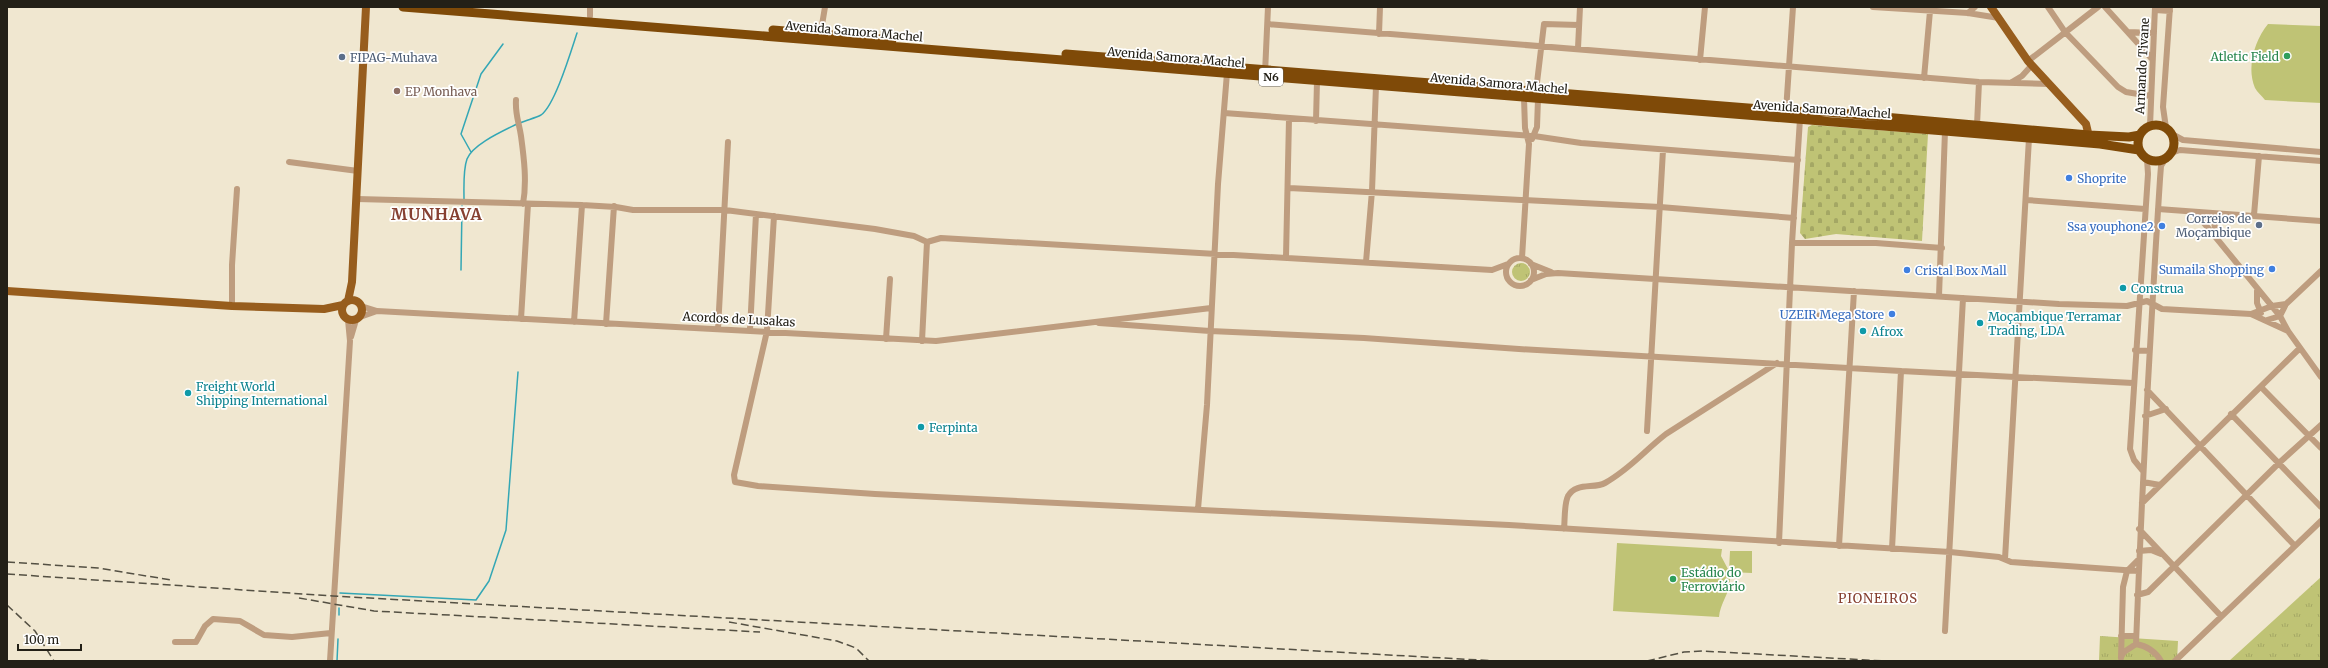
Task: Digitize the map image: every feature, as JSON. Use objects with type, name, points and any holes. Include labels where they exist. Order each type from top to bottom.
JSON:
[{"type":"highway","name":"Avenida Samora Machel","points":[[403,7],[1561,96],[1750,112],[1800,120],[1826,117]]},
{"type":"highway","name":"Avenida Samora Machel","points":[[476,7],[590,11],[820,38],[1227,73],[1265,73],[1317,81],[1524,98],[1537,95]]},
{"type":"highway","name":"Avenida Samora Machel","points":[[1750,112],[1786,111],[1826,117],[1940,128],[1977,125],[2029,138],[2051,136]]},
{"type":"highway","points":[[2156,125],[2168,130],[2174,145],[2168,155],[2158,161],[2147,158],[2139,150],[2140,135],[2150,126],[2156,125]]},
{"type":"highway","name":"Avenida Samora Machel","points":[[1957,127],[2090,139],[2140,135]]},
{"type":"highway","name":"Avenida Samora Machel","points":[[2090,139],[2139,150]]},
{"type":"main road","points":[[352,319],[342,311],[352,282],[366,7]]},
{"type":"main road","points":[[1991,7],[2029,65],[2050,84],[2081,118],[2089,129],[2090,139]]},
{"type":"main road","points":[[352,282],[362,312],[352,319]]},
{"type":"main road","points":[[7,292],[232,306],[324,309],[346,303],[360,304]]},
{"type":"main road","points":[[324,309],[352,319]]},
{"type":"street","points":[[820,38],[825,7]]},
{"type":"street","points":[[1265,73],[1268,7]]},
{"type":"street","points":[[1379,34],[1380,7]]},
{"type":"street","points":[[1578,48],[1580,7]]},
{"type":"street","points":[[1700,60],[1705,7]]},
{"type":"street","points":[[1786,111],[1793,7]]},
{"type":"street","points":[[1873,7],[1917,8],[1968,13],[1999,18]]},
{"type":"street","points":[[1968,13],[1975,7]]},
{"type":"street","points":[[2048,7],[2065,32],[2118,88],[2126,92],[2150,96]]},
{"type":"street","points":[[2011,82],[2022,76],[2029,65],[2065,32],[2098,7]]},
{"type":"street","points":[[2105,7],[2152,59]]},
{"type":"street","points":[[2155,8],[2170,9]]},
{"type":"street","name":"Armando Tivane","points":[[2150,126],[2150,96],[2155,8]]},
{"type":"street","name":"Armando Tivane","points":[[2168,130],[2163,106],[2170,9]]},
{"type":"street","points":[[1924,78],[1930,10]]},
{"type":"street","points":[[1268,24],[1379,34],[1578,48],[1638,56],[1924,78],[1979,82],[2050,84]]},
{"type":"street","points":[[1529,144],[1537,127],[1537,95],[1544,24],[1579,25]]},
{"type":"street","points":[[2128,32],[2154,33]]},
{"type":"street","points":[[2029,65],[2028,78],[2032,84]]},
{"type":"street","points":[[2152,70],[2165,71]]},
{"type":"street","points":[[1198,509],[1227,73]]},
{"type":"street","points":[[2151,80],[2164,81]]},
{"type":"street","points":[[1316,121],[1317,81]]},
{"type":"street","points":[[1977,125],[1979,82]]},
{"type":"street","points":[[1366,262],[1372,192],[1376,86]]},
{"type":"street","points":[[1522,258],[1529,144],[1526,136],[1524,98]]},
{"type":"street","points":[[516,100],[515,114],[521,135],[526,204],[521,319]]},
{"type":"street","points":[[1224,113],[1534,136],[1580,143],[1798,160]]},
{"type":"street","points":[[1286,258],[1290,119]]},
{"type":"street","points":[[1780,543],[1788,315],[1800,120]]},
{"type":"street","points":[[1939,296],[1942,248],[1940,128]]},
{"type":"street","points":[[2168,130],[2183,140],[2321,152]]},
{"type":"street","points":[[2005,559],[2029,138]]},
{"type":"street","points":[[718,329],[728,142]]},
{"type":"street","points":[[1647,431],[1653,356],[1663,150]]},
{"type":"street","points":[[2136,644],[2139,529],[2142,503],[2151,305],[2161,166],[2168,155],[2180,150],[2321,161]]},
{"type":"street","points":[[2254,215],[2259,156]]},
{"type":"street","points":[[2143,471],[2134,460],[2130,449],[2135,350],[2148,174],[2147,158]]},
{"type":"street","points":[[289,162],[358,171]]},
{"type":"street","points":[[1289,188],[1660,207],[1794,218]]},
{"type":"street","points":[[232,306],[232,265],[237,189]]},
{"type":"street","points":[[357,199],[614,206],[633,210],[725,210],[875,229],[914,236],[927,242],[941,238],[1492,270],[1508,278],[1513,284],[1520,285],[1546,274],[1558,273]]},
{"type":"street","points":[[2026,200],[2145,209]]},
{"type":"street","points":[[574,322],[582,205]]},
{"type":"street","points":[[606,324],[614,206]]},
{"type":"street","points":[[2158,209],[2321,221]]},
{"type":"street","points":[[2195,212],[2217,238],[2257,291],[2280,316],[2288,332],[2321,377]]},
{"type":"street","points":[[2212,213],[2217,238]]},
{"type":"street","points":[[750,330],[756,214]]},
{"type":"street","points":[[774,216],[767,331],[734,475],[736,482],[758,486],[874,494],[1198,509],[1950,552],[2005,559],[2010,562],[2138,572]]},
{"type":"street","points":[[2144,227],[2157,226]]},
{"type":"street","points":[[922,341],[927,242]]},
{"type":"street","points":[[1792,243],[1876,243],[1942,248]]},
{"type":"street","points":[[1492,270],[1508,264],[1514,259],[1522,258],[1542,270],[1558,273],[1657,280],[2139,307],[2146,301],[2151,305],[2162,308],[2251,314],[2288,332]]},
{"type":"street","points":[[1508,264],[1506,271],[1508,278]]},
{"type":"street","points":[[1531,264],[1534,272],[1531,280]]},
{"type":"street","points":[[2266,320],[2280,316],[2286,304],[2321,272]]},
{"type":"street","points":[[886,339],[890,280]]},
{"type":"street","points":[[1839,546],[1854,291]]},
{"type":"street","points":[[2257,291],[2260,310],[2266,320]]},
{"type":"street","points":[[1944,631],[1950,552],[1963,298]]},
{"type":"street","points":[[360,304],[377,311]]},
{"type":"street","points":[[2251,314],[2272,306],[2286,304]]},
{"type":"street","points":[[2139,307],[2144,315],[2162,308]]},
{"type":"street","points":[[1099,323],[1211,308]]},
{"type":"street","points":[[330,661],[352,319],[377,311]]},
{"type":"street","name":"Acordos de Lusakas","points":[[377,311],[606,324],[750,330],[922,341],[998,335],[1099,323]]},
{"type":"street","points":[[1788,315],[1827,316]]},
{"type":"street","points":[[1099,323],[1210,331],[1364,338],[1901,371],[2133,383]]},
{"type":"street","points":[[2142,503],[2200,444],[2300,348]]},
{"type":"street","points":[[2135,350],[2149,351]]},
{"type":"street","points":[[1564,529],[1567,502],[1573,490],[1585,486],[1603,484],[1635,463],[1653,444],[1666,434],[1777,363]]},
{"type":"street","points":[[1892,549],[1901,371]]},
{"type":"street","points":[[2261,387],[2321,448]]},
{"type":"street","points":[[2147,390],[2200,444],[2294,546]]},
{"type":"street","points":[[2145,416],[2166,409]]},
{"type":"street","points":[[2231,414],[2321,508]]},
{"type":"street","points":[[2131,423],[2145,424]]},
{"type":"street","points":[[2138,595],[2148,592],[2308,435],[2321,425]]},
{"type":"street","points":[[2143,482],[2160,485]]},
{"type":"street","points":[[2175,661],[2321,521]]},
{"type":"street","points":[[2139,529],[2173,567],[2221,616]]},
{"type":"street","points":[[2138,551],[2151,550],[2161,554]]},
{"type":"street","points":[[2121,659],[2123,587],[2127,572],[2138,560]]},
{"type":"street","points":[[175,642],[196,642],[205,626],[213,619],[240,622],[264,635],[292,637],[331,633]]},
{"type":"street","points":[[2121,636],[2136,636]]},
{"type":"street","points":[[2121,659],[2124,652],[2136,644],[2145,645],[2153,651],[2161,661]]},
{"type":"green space","name":"Atletic Field","points":[[2268,24],[2321,26],[2321,103],[2265,100],[2256,90],[2252,80],[2251,71],[2253,54],[2263,30]]},
{"type":"green space","points":[[1812,125],[1928,134],[1922,241],[1836,234],[1805,239],[1800,233],[1808,127]]},
{"type":"green space","points":[[1517,263],[1525,263],[1530,268],[1528,279],[1525,281],[1517,281],[1512,276],[1512,268]]},
{"type":"green space","name":"Estádio do Ferroviário","points":[[1617,543],[1722,549],[1721,556],[1729,571],[1730,551],[1752,551],[1752,573],[1729,572],[1730,584],[1719,617],[1613,611]]},
{"type":"green space","points":[[2321,577],[2321,661],[2229,661]]},
{"type":"green space","points":[[2100,636],[2178,641],[2177,661],[2099,661]]},
{"type":"waterway","points":[[520,123],[541,115],[552,100],[562,77],[577,33]]},
{"type":"waterway","points":[[471,152],[461,134],[481,74],[503,44]]},
{"type":"waterway","points":[[464,199],[465,168],[470,153],[489,138],[517,124]]},
{"type":"waterway","points":[[461,270],[462,206]]},
{"type":"waterway","points":[[340,593],[476,600],[489,581],[506,530],[518,372]]},
{"type":"waterway","points":[[339,608],[339,615]]},
{"type":"waterway","points":[[337,661],[338,639]]},
{"type":"railway","points":[[7,562],[98,568],[171,580]]},
{"type":"railway","points":[[7,574],[333,596],[1497,661]]},
{"type":"railway","points":[[299,598],[374,611],[760,632]]},
{"type":"railway","points":[[7,605],[35,631],[54,661]]},
{"type":"railway","points":[[729,622],[837,641],[856,648],[869,661]]},
{"type":"railway","points":[[1647,661],[1684,652],[1702,651],[1885,661]]},
{"type":"place","name":"Atletic Field","points":[[2287,56]]},
{"type":"place","name":"FIPAG-Muhava","points":[[342,57]]},
{"type":"place","name":"EP Monhava","points":[[397,91]]},
{"type":"place","name":"Shoprite","points":[[2069,178]]},
{"type":"place","name":"Correios de Moçambique","points":[[2259,225]]},
{"type":"place","name":"Ssa youphone2","points":[[2162,226]]},
{"type":"place","name":"Sumaila Shopping","points":[[2272,269]]},
{"type":"place","name":"Cristal Box Mall","points":[[1907,270]]},
{"type":"place","name":"Construa","points":[[2123,288]]},
{"type":"place","name":"UZEIR Mega Store","points":[[1892,314]]},
{"type":"place","name":"Moçambique Terramar Trading, LDA","points":[[1980,323]]},
{"type":"place","name":"Afrox","points":[[1863,331]]},
{"type":"place","name":"Freight World Shipping International","points":[[188,393]]},
{"type":"place","name":"Ferpinta","points":[[921,427]]},
{"type":"place","name":"Estádio do Ferroviário","points":[[1673,579]]},
{"type":"district","name":"MUNHAVA","points":[[437,214]]},
{"type":"district","name":"PIONEIROS","points":[[1878,598]]}]
